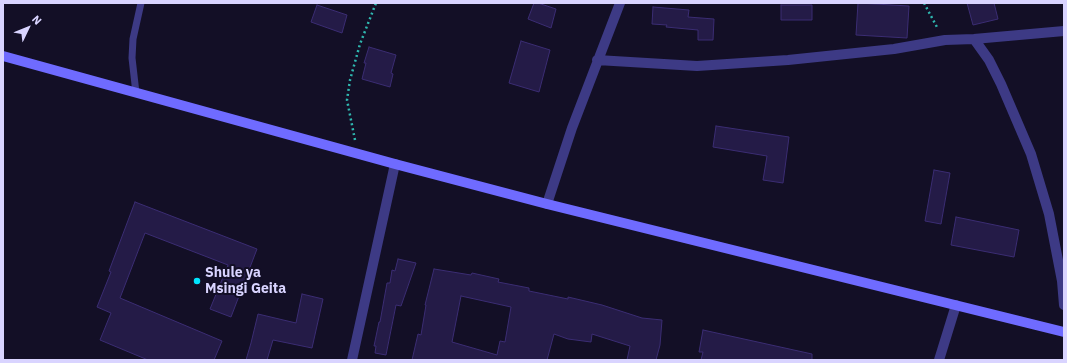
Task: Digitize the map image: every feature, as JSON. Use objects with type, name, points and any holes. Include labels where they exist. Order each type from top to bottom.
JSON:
[{"type":"street","points":[[547,204],[572,128],[620,3]]},
{"type":"street","points":[[597,60],[697,66],[788,60],[887,50],[945,40],[1064,31]]},
{"type":"street","points":[[974,39],[989,60],[1001,84],[1031,154],[1049,214],[1062,281],[1064,305]]},
{"type":"street","points":[[3,56],[395,164],[547,204],[1064,332]]},
{"type":"street","points":[[352,360],[395,164]]},
{"type":"street","points":[[939,360],[956,305]]},
{"type":"lane","points":[[136,93],[132,58],[133,39],[141,3]]},
{"type":"path","points":[[357,153],[347,100],[350,80],[360,44],[376,3]]},
{"type":"path","points":[[924,3],[945,40]]},
{"type":"building","points":[[534,3],[556,9],[551,28],[528,19]]},
{"type":"building","points":[[858,3],[909,6],[907,38],[856,35]]},
{"type":"building","points":[[967,3],[994,3],[998,19],[973,25]]},
{"type":"building","points":[[317,5],[347,15],[342,33],[311,22]]},
{"type":"building","points":[[781,5],[812,5],[812,20],[781,20]]},
{"type":"building","points":[[653,7],[689,10],[688,17],[714,19],[713,40],[698,40],[698,30],[652,24]]},
{"type":"building","points":[[521,41],[550,50],[539,92],[509,83]]},
{"type":"building","points":[[369,47],[396,55],[391,73],[393,74],[390,87],[362,79],[366,63],[364,63]]},
{"type":"building","points":[[716,126],[789,137],[783,183],[763,180],[767,156],[713,147]]},
{"type":"building","points":[[934,170],[950,173],[941,224],[925,221]]},
{"type":"building","points":[[135,202],[257,249],[231,317],[210,309],[228,265],[145,233],[120,298],[222,341],[214,360],[148,360],[100,340],[111,313],[97,307],[111,272],[109,271]]},
{"type":"building","points":[[956,217],[1019,230],[1014,257],[951,245]]},
{"type":"building","points":[[398,259],[416,263],[401,306],[396,305],[386,355],[375,353],[376,346],[374,346],[387,283],[390,283],[392,270],[395,271]]},
{"type":"building","points":[[434,269],[471,275],[472,273],[499,279],[498,282],[529,288],[529,291],[568,299],[568,297],[602,305],[642,318],[662,320],[660,345],[656,360],[627,360],[630,346],[592,334],[591,342],[568,339],[554,334],[547,360],[412,360],[418,334],[421,335],[425,305]],"holes":[[[461,296],[511,307],[505,342],[500,341],[497,355],[452,342]]]},
{"type":"building","points":[[302,294],[323,299],[312,348],[273,340],[267,360],[246,360],[258,314],[296,323]]},
{"type":"building","points":[[703,330],[812,354],[812,360],[701,360],[703,352],[699,352]]},
{"type":"place","name":"Shule ya Msingi Geita","points":[[197,281]]}]
